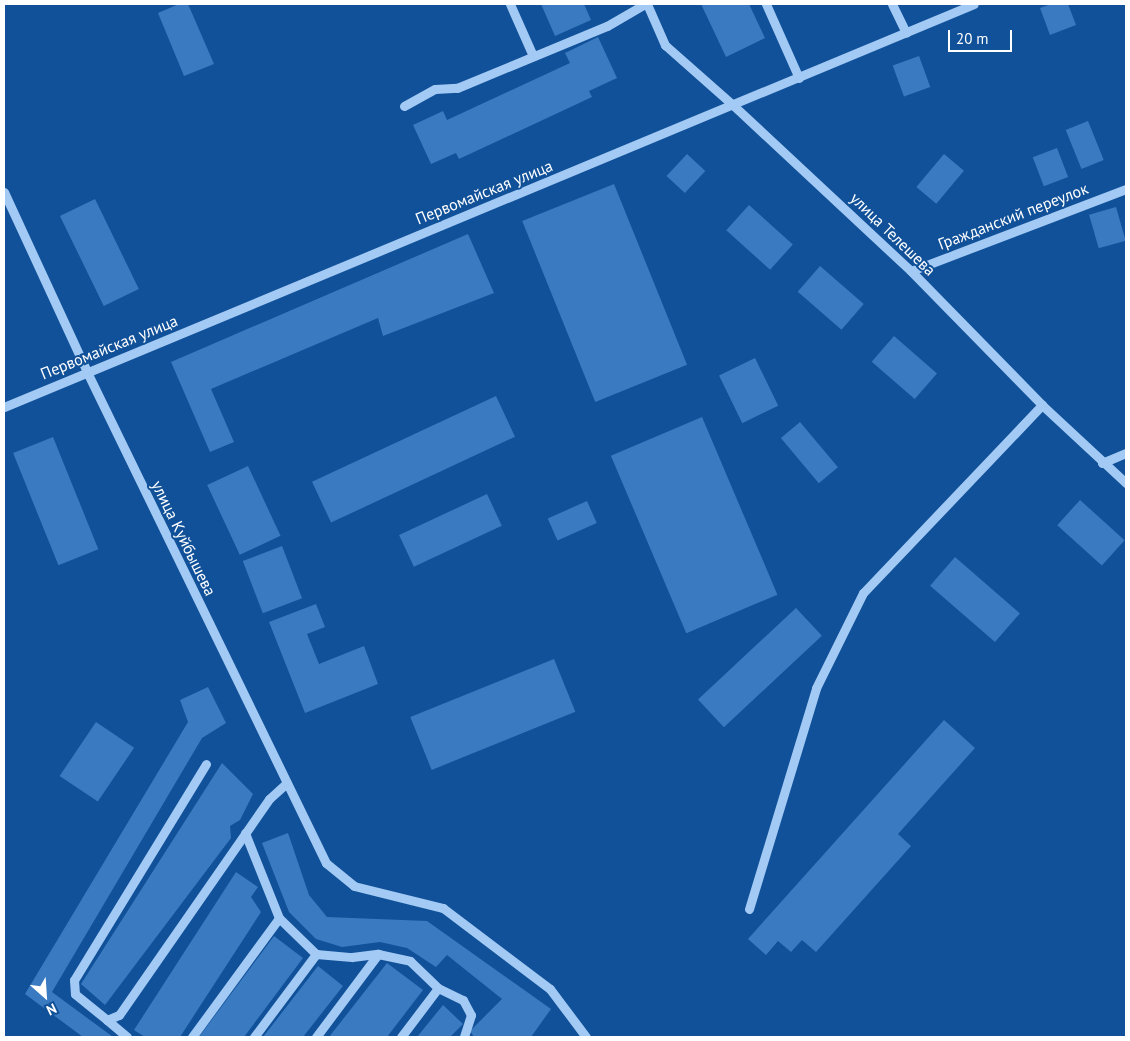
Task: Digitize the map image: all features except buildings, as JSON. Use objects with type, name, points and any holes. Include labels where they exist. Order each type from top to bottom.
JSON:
[{"type":"street","points":[[510,4],[534,56]]},
{"type":"street","points":[[404,106],[435,89],[457,88],[607,26],[646,4]]},
{"type":"street","name":"улица Телешева","points":[[646,4],[665,45],[734,106],[911,271],[1042,405],[1126,483]]},
{"type":"street","points":[[766,4],[799,78]]},
{"type":"street","points":[[892,4],[906,33]]},
{"type":"street","name":"Первомайская улица","points":[[4,407],[734,106],[974,4]]},
{"type":"street","name":"Гражданский переулок","points":[[911,271],[1126,188]]},
{"type":"street","name":"улица Куйбышева","points":[[4,192],[87,372],[326,862],[354,886],[443,908],[550,989],[586,1037]]},
{"type":"street","points":[[750,909],[816,688],[863,593],[1042,405]]},
{"type":"street","points":[[1102,462],[1126,453]]},
{"type":"street","points":[[127,1037],[75,994],[74,980],[206,764]]},
{"type":"street","points":[[107,1020],[119,1015],[269,799],[287,783]]},
{"type":"street","points":[[245,833],[279,918],[316,954],[352,956],[378,954],[410,961],[438,988],[463,1000],[471,1016],[464,1037]]},
{"type":"street","points":[[192,1037],[279,918]]},
{"type":"street","points":[[254,1037],[316,954]]},
{"type":"street","points":[[316,1037],[378,954]]},
{"type":"street","points":[[401,1037],[438,988]]}]
